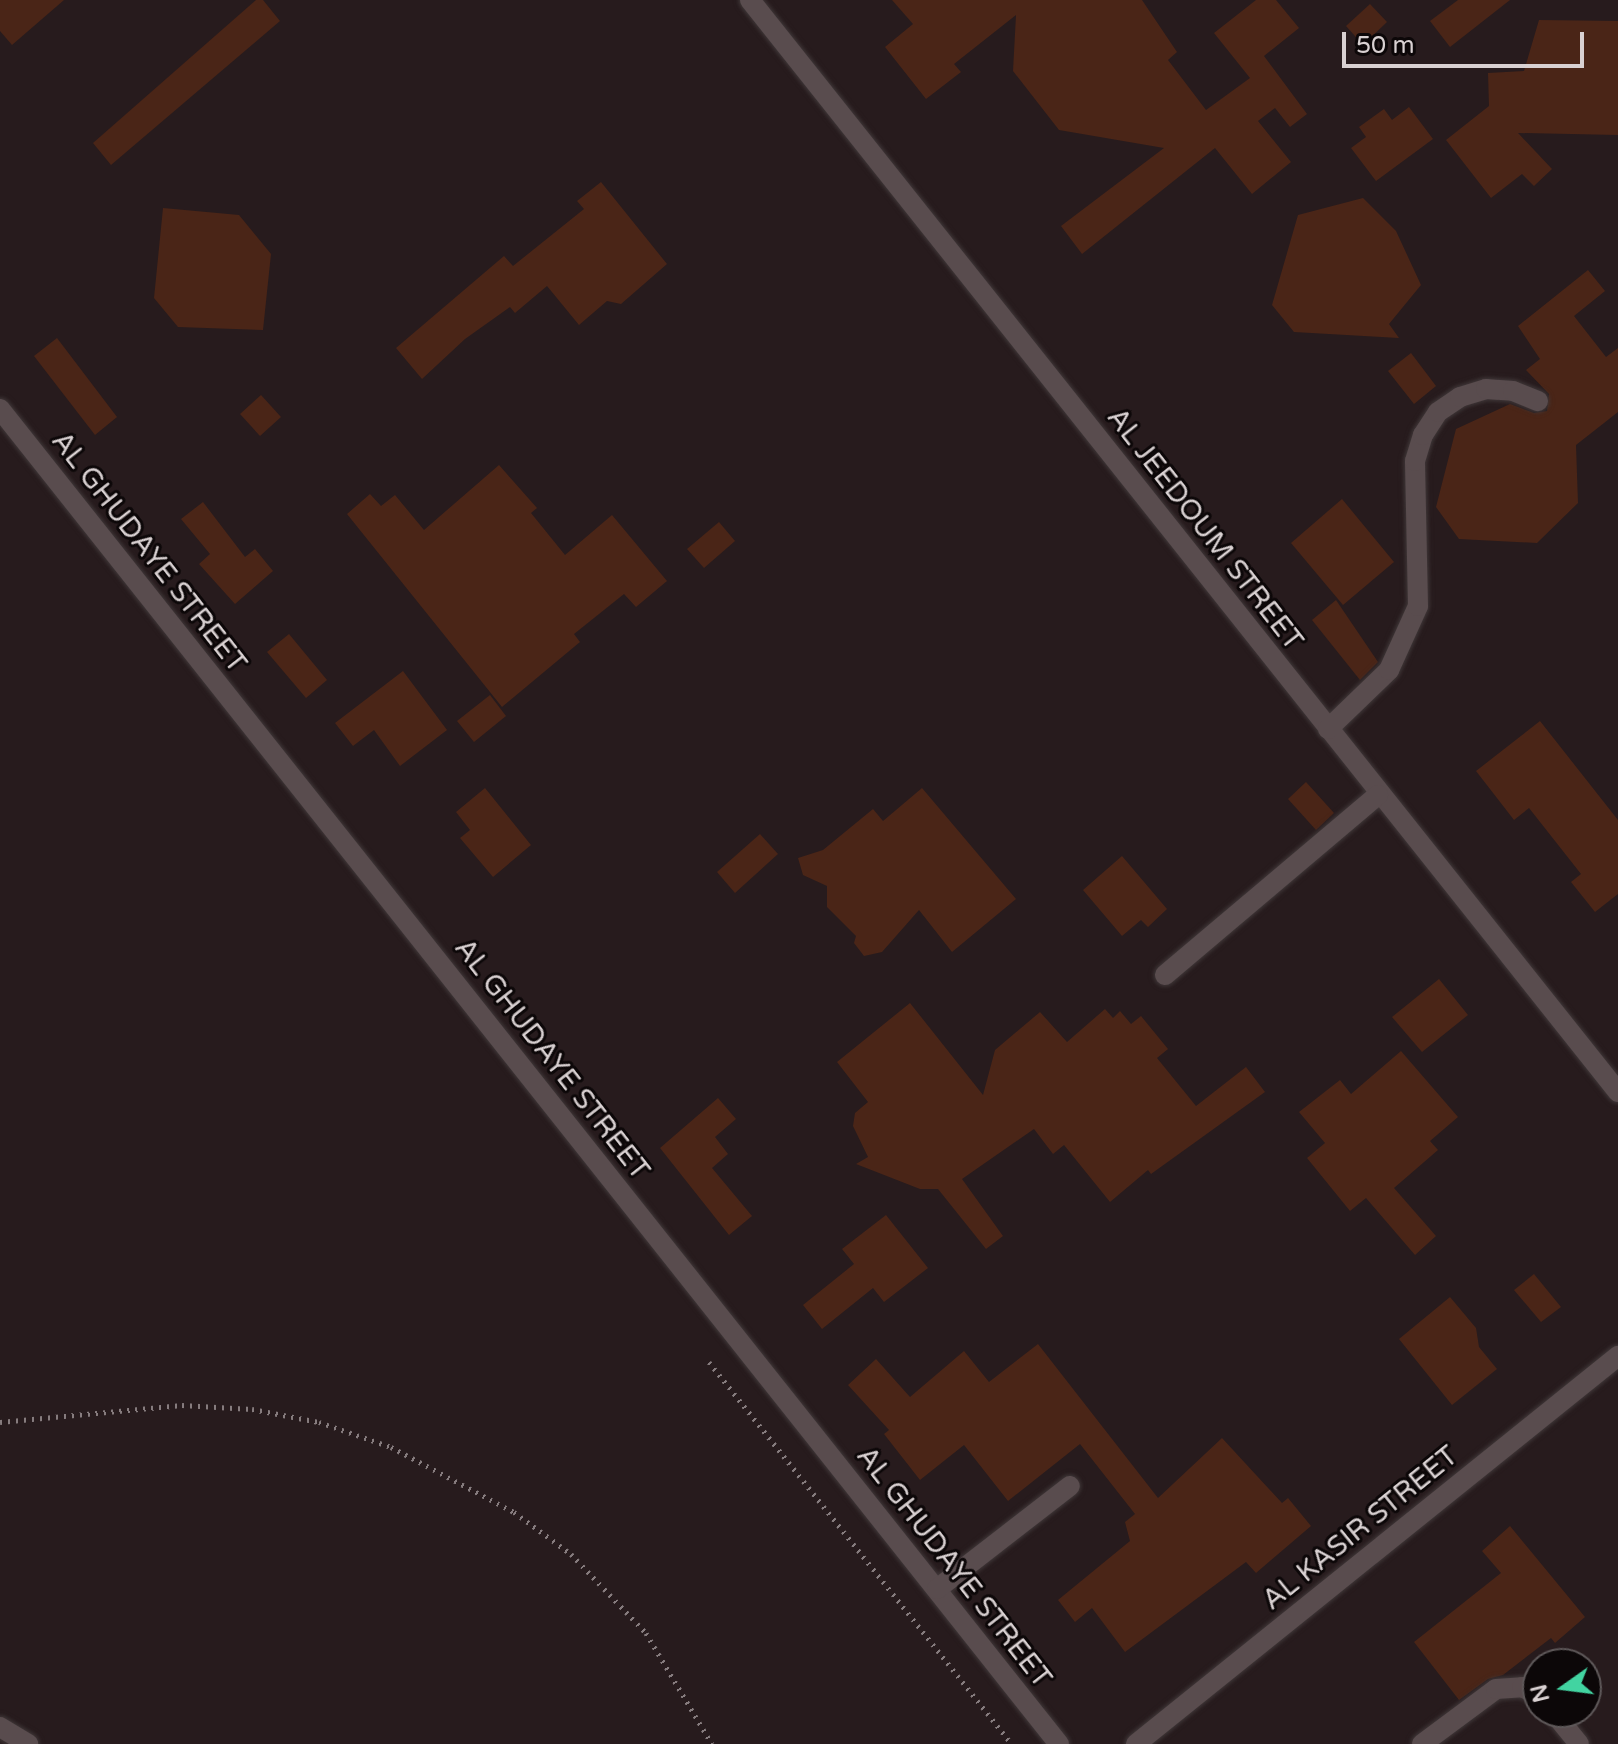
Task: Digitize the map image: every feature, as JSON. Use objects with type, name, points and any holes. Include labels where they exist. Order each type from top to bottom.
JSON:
[{"type":"street","name":"AL JEEDOUM STREET","points":[[750,0],[1378,795],[1618,1092]]},
{"type":"street","points":[[1328,729],[1389,670],[1414,617],[1421,571],[1415,461],[1423,435],[1438,412],[1460,397],[1486,389],[1513,391],[1538,401]]},
{"type":"street","name":"AL GHUDAYE STREET","points":[[0,409],[1059,1744]]},
{"type":"street","points":[[1165,975],[1378,795]]},
{"type":"street","name":"AL KASIR STREET","points":[[1136,1744],[1618,1356]]},
{"type":"street","points":[[937,1589],[1070,1486]]},
{"type":"street","points":[[1422,1744],[1496,1689],[1522,1687]]},
{"type":"street","points":[[0,1727],[28,1744]]},
{"type":"street","points":[[1566,1728],[1579,1744]]},
{"type":"path","points":[[709,1362],[1012,1744]]},
{"type":"path","points":[[0,1422],[196,1405],[319,1422],[391,1447],[514,1512],[571,1554],[646,1633],[712,1744]]},
{"type":"building","points":[[0,0],[64,0],[12,45],[0,31]]},
{"type":"building","points":[[256,0],[263,0],[280,21],[111,165],[93,143]]},
{"type":"building","points":[[892,0],[1142,0],[1177,52],[1168,60],[1206,110],[1250,78],[1214,33],[1256,0],[1276,0],[1299,28],[1264,56],[1307,114],[1290,127],[1275,108],[1258,121],[1291,162],[1252,194],[1215,148],[1082,254],[1061,226],[1164,148],[1059,130],[1013,71],[1016,15],[954,64],[961,72],[926,99],[885,47],[913,24]]},
{"type":"building","points":[[1458,0],[1510,0],[1450,47],[1430,21]]},
{"type":"building","points":[[1370,4],[1387,22],[1363,45],[1346,26]]},
{"type":"building","points":[[1539,20],[1618,21],[1618,135],[1518,133],[1552,169],[1534,186],[1522,174],[1491,198],[1446,140],[1489,106],[1488,73],[1524,71]]},
{"type":"building","points":[[1409,107],[1433,139],[1376,181],[1351,148],[1366,137],[1359,127],[1384,109],[1392,120]]},
{"type":"building","points":[[601,182],[667,264],[621,304],[607,301],[579,325],[547,286],[515,313],[510,307],[465,339],[422,379],[396,348],[504,256],[513,266],[584,209],[577,201]]},
{"type":"building","points":[[1363,198],[1396,231],[1421,285],[1389,324],[1399,338],[1294,332],[1272,305],[1298,215]]},
{"type":"building","points":[[163,208],[239,215],[271,254],[263,330],[178,327],[154,298]]},
{"type":"building","points":[[1588,270],[1605,291],[1574,316],[1606,357],[1618,348],[1618,412],[1576,445],[1578,503],[1537,543],[1459,539],[1436,507],[1456,429],[1510,404],[1534,413],[1547,411],[1549,394],[1526,370],[1540,359],[1518,326]]},
{"type":"building","points":[[57,338],[117,417],[95,435],[34,356]]},
{"type":"building","points":[[1411,353],[1436,386],[1414,404],[1388,371]]},
{"type":"building","points":[[261,395],[281,417],[260,436],[240,414]]},
{"type":"building","points":[[499,465],[537,508],[531,513],[565,555],[612,515],[667,581],[636,607],[624,594],[574,634],[580,642],[502,707],[347,514],[370,494],[381,506],[395,495],[424,530]]},
{"type":"building","points":[[1342,499],[1394,562],[1343,605],[1291,543]]},
{"type":"building","points":[[203,502],[245,557],[255,549],[273,571],[235,604],[199,564],[210,554],[181,519]]},
{"type":"building","points":[[719,522],[735,541],[704,568],[687,549]]},
{"type":"building","points":[[1336,600],[1378,662],[1360,680],[1312,620]]},
{"type":"building","points":[[289,634],[327,680],[306,698],[267,652]]},
{"type":"building","points":[[403,671],[447,730],[400,766],[374,730],[353,746],[335,723]]},
{"type":"building","points":[[490,695],[506,716],[474,742],[457,721]]},
{"type":"building","points":[[1540,721],[1618,820],[1618,894],[1595,912],[1571,882],[1581,874],[1529,808],[1514,820],[1476,771]]},
{"type":"building","points":[[1306,782],[1334,813],[1316,830],[1288,799]]},
{"type":"building","points":[[485,788],[531,845],[493,877],[460,838],[470,830],[456,812]]},
{"type":"building","points":[[922,788],[1016,899],[952,952],[919,910],[882,952],[864,956],[854,943],[856,936],[827,907],[827,886],[803,875],[798,858],[823,850],[873,809],[883,821]]},
{"type":"building","points":[[760,834],[778,854],[735,893],[717,872]]},
{"type":"building","points":[[1122,856],[1167,909],[1148,927],[1141,920],[1122,936],[1083,890]]},
{"type":"building","points":[[1439,979],[1468,1015],[1422,1052],[1392,1017]]},
{"type":"building","points":[[910,1003],[983,1095],[995,1050],[1040,1012],[1067,1042],[1105,1009],[1113,1018],[1120,1011],[1131,1024],[1141,1016],[1168,1049],[1157,1058],[1196,1106],[1246,1067],[1265,1092],[1151,1174],[1148,1170],[1110,1202],[1064,1145],[1053,1154],[1034,1129],[962,1179],[1003,1236],[986,1249],[938,1189],[920,1189],[856,1164],[868,1157],[853,1126],[855,1113],[868,1102],[837,1062]]},
{"type":"building","points":[[1401,1051],[1458,1117],[1430,1141],[1438,1150],[1394,1188],[1436,1236],[1415,1255],[1366,1198],[1350,1211],[1307,1158],[1325,1143],[1299,1112],[1340,1080],[1351,1094]]},
{"type":"building","points":[[718,1098],[736,1119],[715,1137],[728,1154],[712,1168],[752,1216],[729,1235],[660,1148]]},
{"type":"building","points":[[886,1215],[928,1268],[884,1302],[873,1288],[822,1329],[803,1305],[854,1264],[842,1249]]},
{"type":"building","points":[[1534,1274],[1561,1307],[1541,1322],[1514,1290]]},
{"type":"building","points":[[1450,1297],[1476,1328],[1479,1347],[1497,1369],[1452,1405],[1399,1339]]},
{"type":"building","points":[[1038,1344],[1158,1498],[1222,1438],[1282,1503],[1288,1498],[1311,1526],[1256,1573],[1246,1562],[1125,1652],[1092,1608],[1075,1622],[1058,1600],[1130,1541],[1125,1522],[1135,1514],[1080,1444],[1008,1501],[964,1445],[920,1480],[884,1434],[889,1430],[848,1385],[876,1359],[910,1397],[964,1351],[989,1382]]},
{"type":"building","points":[[1510,1526],[1585,1617],[1555,1643],[1551,1638],[1538,1648],[1522,1648],[1522,1660],[1459,1700],[1414,1642],[1501,1573],[1482,1551]]}]
